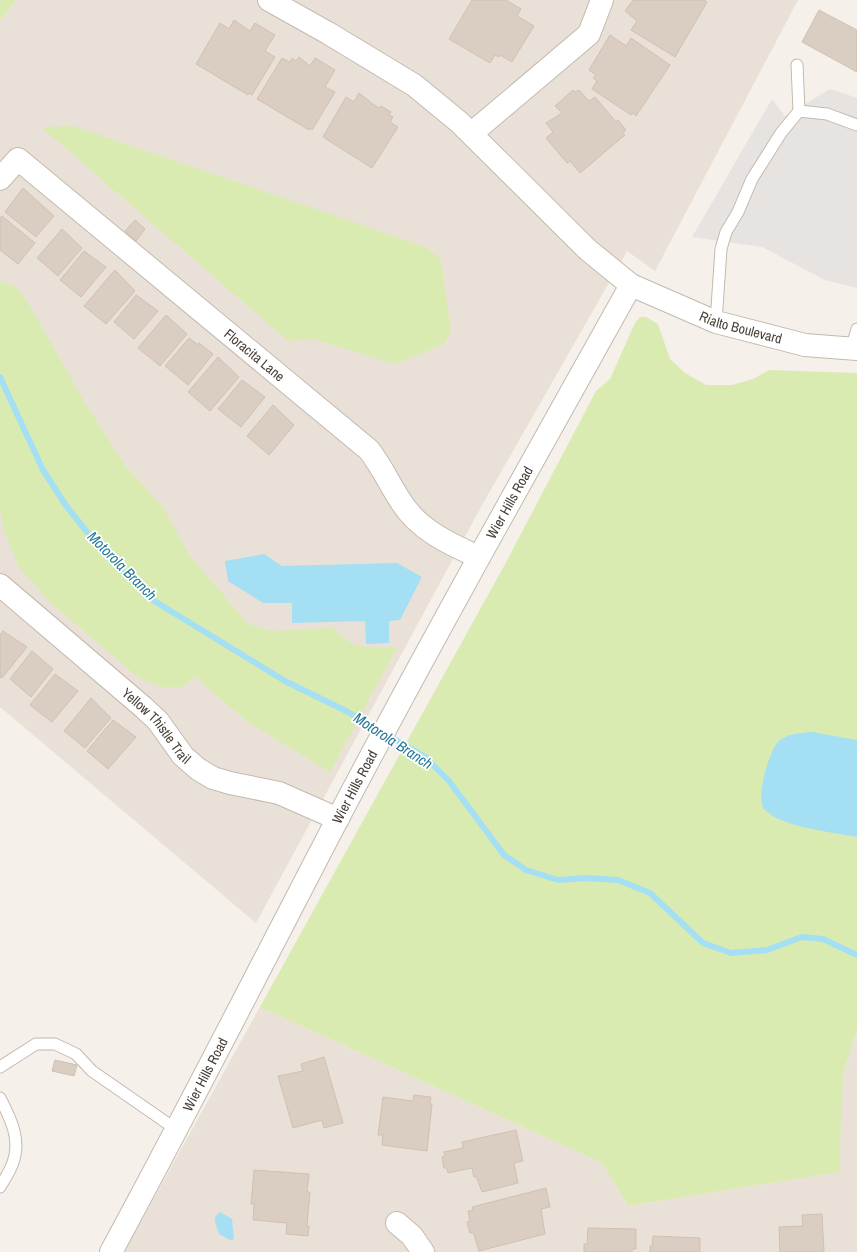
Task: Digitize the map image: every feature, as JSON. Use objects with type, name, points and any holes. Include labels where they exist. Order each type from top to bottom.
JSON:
[{"type":"street","name":"Rialto Boulevard","points":[[269,0],[328,33],[414,85],[472,133],[588,250],[630,285],[716,322],[805,345],[855,342]]},
{"type":"street","points":[[472,133],[589,34],[602,0]]},
{"type":"street","name":"Floracita Lane","points":[[0,178],[18,159],[369,450],[387,476],[400,501],[423,527],[479,557]]},
{"type":"street","name":"Wier Hills Road","points":[[111,1252],[177,1130],[421,664],[630,285]]},
{"type":"street","name":"Yellow Thistle Trail","points":[[0,585],[143,706],[158,721],[183,756],[198,769],[213,778],[279,793],[338,820]]},
{"type":"street","points":[[397,1223],[412,1236],[423,1252]]},
{"type":"lane","points":[[716,322],[721,249],[726,232],[738,212],[752,179],[781,133],[799,111],[797,65]]},
{"type":"lane","points":[[799,111],[827,114],[857,125]]},
{"type":"lane","points":[[0,1067],[36,1044],[55,1044],[76,1054],[92,1071],[177,1130]]},
{"type":"lane","points":[[0,1098],[13,1124],[16,1144],[12,1164],[0,1187]]},
{"type":"shaded area","points":[[16,0],[798,0],[655,271],[627,251],[481,507],[256,923],[0,707],[0,21]]},
{"type":"shaded area","points":[[830,89],[857,98],[857,288],[825,280],[762,247],[692,237],[772,99],[785,116]]},
{"type":"shaded area","points":[[260,1007],[602,1163],[628,1206],[838,1172],[843,1074],[857,1032],[857,1252],[124,1252]]},
{"type":"green space","points":[[0,0],[16,0],[0,21]]},
{"type":"green space","points":[[73,126],[426,247],[441,260],[451,332],[444,344],[395,364],[313,339],[288,341],[41,127]]},
{"type":"green space","points":[[3,282],[16,287],[30,306],[81,396],[125,466],[162,506],[190,556],[247,623],[270,631],[333,628],[348,641],[355,644],[370,647],[397,648],[330,772],[249,723],[195,677],[182,687],[163,687],[139,678],[50,602],[19,567],[4,532],[0,510],[0,283]]},
{"type":"green space","points":[[640,317],[646,317],[658,324],[670,359],[685,373],[706,385],[732,385],[753,379],[769,370],[857,373],[857,1031],[843,1074],[839,1172],[628,1206],[602,1163],[260,1007],[504,566],[596,391],[610,379],[635,323]]},
{"type":"water","points":[[264,554],[282,566],[397,563],[422,577],[400,620],[389,621],[389,643],[366,644],[365,621],[292,623],[292,603],[263,603],[228,581],[225,561]]},
{"type":"water","points":[[812,732],[857,740],[857,837],[798,826],[776,818],[763,808],[762,792],[765,772],[776,745],[780,740],[787,736]]},
{"type":"water","points":[[220,1212],[232,1219],[234,1239],[230,1240],[219,1234],[215,1217]]},
{"type":"building","points":[[472,0],[506,0],[521,9],[517,16],[534,26],[512,62],[500,55],[499,57],[495,55],[490,63],[449,39]]},
{"type":"building","points":[[633,0],[704,0],[707,2],[675,57],[631,30],[637,21],[625,11]]},
{"type":"building","points":[[819,10],[857,30],[857,72],[802,42]]},
{"type":"building","points":[[234,20],[250,31],[255,23],[275,35],[265,51],[275,57],[252,95],[249,93],[248,95],[196,64],[220,23],[229,29]]},
{"type":"building","points":[[610,35],[626,46],[631,38],[670,65],[636,116],[633,113],[631,115],[592,89],[597,81],[593,78],[596,75],[589,70]]},
{"type":"building","points":[[299,57],[310,66],[315,58],[335,70],[325,87],[335,92],[312,130],[310,128],[309,130],[257,99],[282,58],[290,62],[292,58],[296,61]]},
{"type":"building","points":[[573,90],[575,92],[579,90],[589,101],[595,97],[616,122],[618,120],[626,130],[623,133],[625,135],[580,173],[570,161],[567,163],[546,138],[553,132],[546,123],[562,113],[555,106]]},
{"type":"building","points":[[359,93],[374,105],[380,108],[381,106],[391,112],[389,115],[393,117],[390,122],[398,127],[372,168],[323,137],[346,97],[354,102]]},
{"type":"building","points":[[23,188],[54,216],[36,237],[5,212]]},
{"type":"building","points":[[2,216],[35,243],[18,264],[0,250],[0,218]]},
{"type":"building","points":[[135,220],[145,229],[136,241],[125,231]]},
{"type":"building","points":[[62,229],[82,248],[58,276],[37,258]]},
{"type":"building","points":[[84,251],[106,267],[81,297],[60,280]]},
{"type":"building","points":[[115,270],[135,291],[106,324],[84,306]]},
{"type":"building","points":[[136,295],[158,311],[134,339],[114,322]]},
{"type":"building","points":[[166,315],[187,334],[160,366],[138,348]]},
{"type":"building","points":[[189,338],[198,345],[199,343],[213,354],[188,385],[165,366]]},
{"type":"building","points":[[218,357],[239,377],[210,411],[188,392]]},
{"type":"building","points":[[242,380],[265,397],[241,427],[218,409]]},
{"type":"building","points":[[273,405],[294,425],[269,455],[247,436]]},
{"type":"building","points":[[3,631],[27,647],[2,678],[0,677],[0,635]]},
{"type":"building","points":[[32,651],[53,669],[31,697],[10,679]]},
{"type":"building","points":[[55,674],[78,691],[52,722],[30,705]]},
{"type":"building","points":[[91,698],[111,718],[85,748],[64,731]]},
{"type":"building","points":[[113,720],[136,737],[108,769],[87,751]]},
{"type":"building","points":[[324,1057],[343,1123],[324,1128],[322,1120],[293,1128],[278,1076],[303,1071],[301,1064]]},
{"type":"building","points":[[55,1060],[77,1065],[74,1076],[52,1071]]},
{"type":"building","points":[[414,1095],[431,1097],[430,1104],[432,1104],[427,1151],[382,1145],[383,1135],[378,1135],[383,1097],[413,1101]]},
{"type":"building","points":[[516,1130],[523,1161],[514,1163],[518,1183],[482,1192],[476,1176],[474,1177],[472,1168],[448,1173],[447,1168],[444,1168],[442,1157],[445,1156],[444,1152],[463,1148],[462,1142]]},
{"type":"building","points":[[254,1170],[309,1174],[307,1192],[310,1192],[307,1226],[309,1226],[308,1236],[286,1234],[287,1223],[253,1220],[254,1204],[251,1204]]},
{"type":"building","points":[[546,1188],[550,1207],[541,1209],[545,1234],[479,1251],[473,1232],[470,1233],[467,1222],[470,1221],[468,1211],[473,1210],[472,1207]]},
{"type":"building","points":[[822,1214],[824,1252],[780,1252],[779,1227],[803,1226],[802,1215]]},
{"type":"building","points":[[588,1228],[636,1229],[636,1249],[632,1249],[632,1252],[584,1252],[584,1244],[587,1244]]},
{"type":"building","points":[[653,1236],[700,1238],[700,1252],[650,1252]]},
{"type":"waterway","name":"Motorola Branch","points":[[0,377],[43,470],[67,507],[100,548],[151,599],[285,681],[348,712],[425,757],[449,781],[504,855],[526,870],[558,880],[586,878],[618,880],[650,893],[703,943],[731,953],[767,950],[802,937],[823,939],[857,955]]}]
